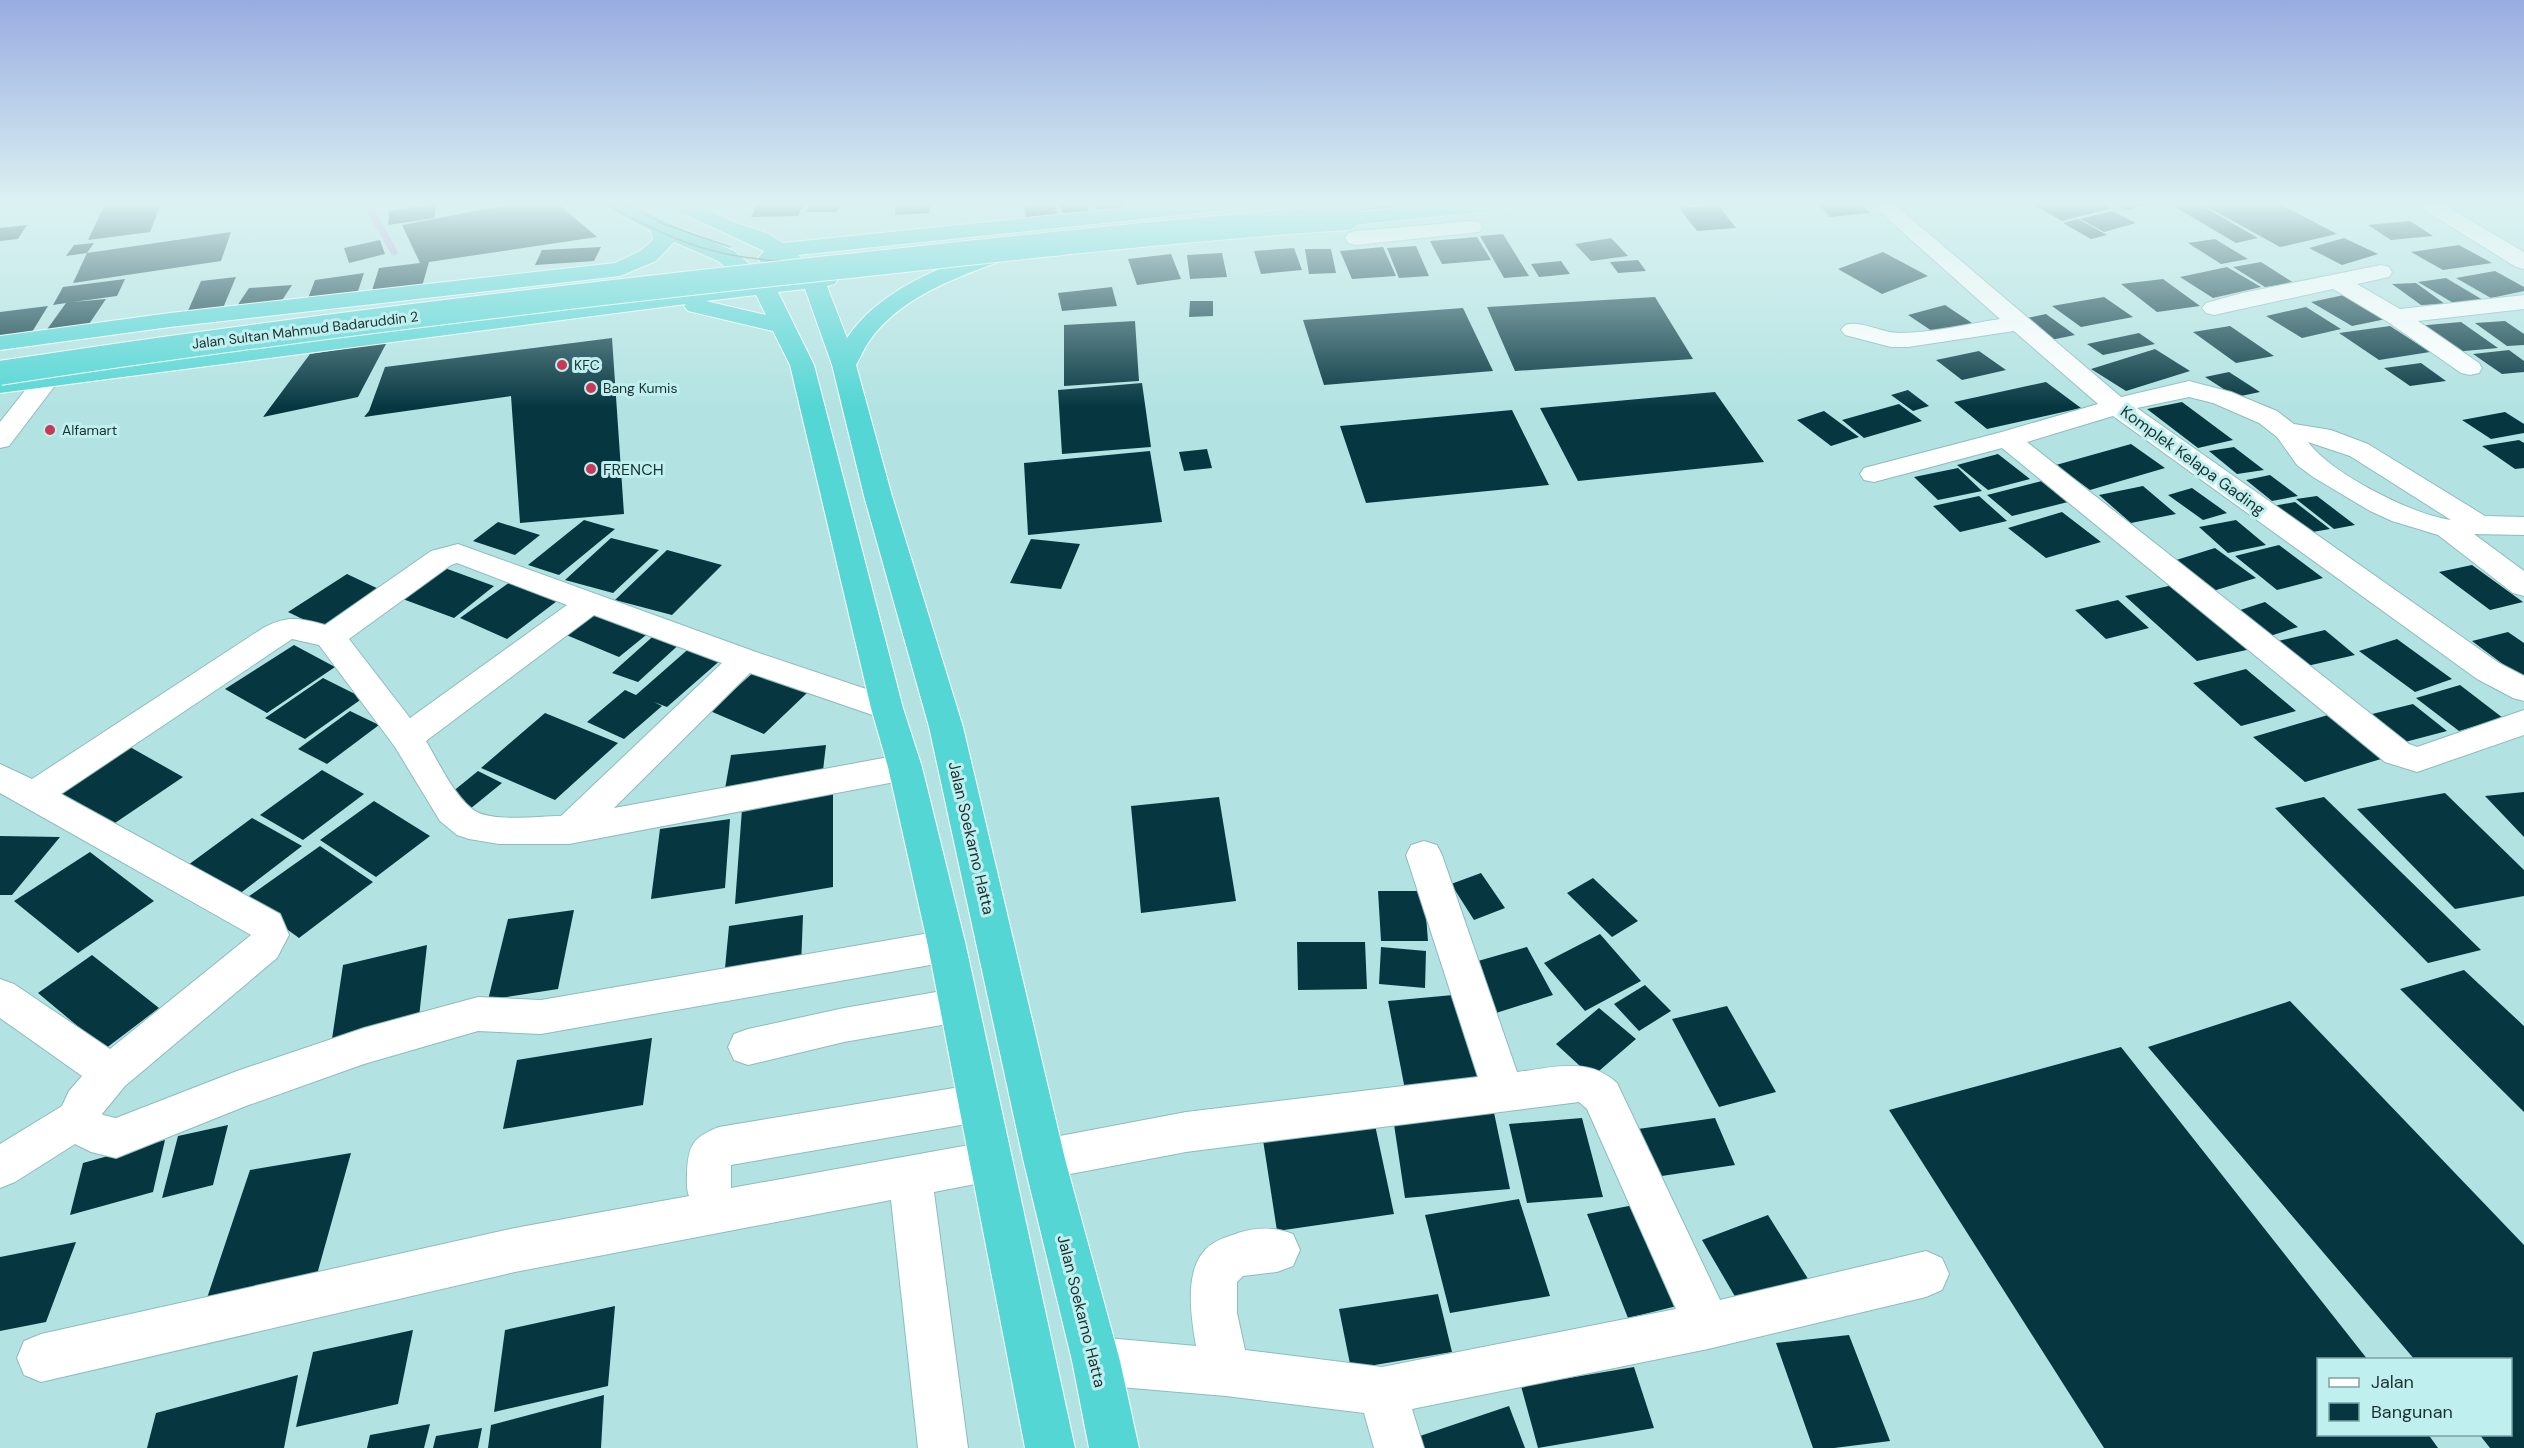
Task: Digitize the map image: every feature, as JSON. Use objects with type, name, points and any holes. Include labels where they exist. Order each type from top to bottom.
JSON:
[{"type":"highway","points":[[0,343],[152,322],[601,272]]},
{"type":"highway","name":"Jalan Sultan Mahmud Badaruddin 2","points":[[0,355],[167,331],[688,272]]},
{"type":"highway","points":[[744,272],[764,288]]},
{"type":"highway","points":[[761,272],[764,288],[801,365],[887,708],[905,767],[947,946],[1050,1448]]},
{"type":"highway","name":"Jalan Sultan Mahmud Badaruddin 2","points":[[0,373],[193,344],[793,272]]},
{"type":"highway","points":[[798,272],[814,281]]},
{"type":"highway","points":[[0,386],[886,272]]},
{"type":"highway","points":[[844,365],[858,339],[898,301],[955,272]]},
{"type":"highway","points":[[584,274],[596,282],[600,288],[599,296],[585,310]]},
{"type":"highway","name":"Jalan Soekarno Hatta","points":[[814,281],[844,365],[878,496],[946,727],[1044,1159],[1096,1361],[1114,1448]]},
{"type":"highway","points":[[657,302],[715,309],[781,326]]},
{"type":"street","name":"Komplek Kelapa Gading","points":[[1959,272],[2115,405],[2488,671],[2524,690]]},
{"type":"street","points":[[2214,308],[2381,272]]},
{"type":"street","points":[[2336,280],[2396,317],[2470,368]]},
{"type":"street","points":[[2396,317],[2524,303]]},
{"type":"street","points":[[1853,330],[1891,340],[1908,340],[2019,323]]},
{"type":"street","points":[[0,440],[47,379]]},
{"type":"street","points":[[1874,474],[2007,439],[2115,405],[2189,389],[2205,392],[2268,417],[2286,431],[2307,459],[2331,476],[2402,515],[2448,529],[2524,586]]},
{"type":"street","points":[[2286,431],[2322,436],[2359,450],[2479,525]]},
{"type":"street","points":[[2007,439],[2397,753],[2417,760],[2524,722]]},
{"type":"street","points":[[2448,529],[2479,525],[2524,526]]},
{"type":"street","points":[[330,637],[441,558],[458,553],[746,660],[887,708]]},
{"type":"street","points":[[406,738],[590,603]]},
{"type":"street","points":[[34,795],[273,635],[286,629],[296,628],[330,637],[406,738],[452,812],[469,825],[499,830],[569,830],[905,767]]},
{"type":"street","points":[[569,830],[746,660]]},
{"type":"street","points":[[0,777],[267,926],[270,935],[264,947],[111,1073],[84,1104],[78,1119],[0,1168]]},
{"type":"street","points":[[1424,855],[1504,1094]]},
{"type":"street","points":[[78,1119],[91,1132],[116,1138],[237,1090],[364,1046],[478,1014],[542,1017],[947,946]]},
{"type":"street","points":[[0,996],[111,1073]]},
{"type":"street","points":[[748,1047],[844,1025],[959,1005]]},
{"type":"street","points":[[1044,1159],[1186,1132],[1581,1083],[1592,1087],[1602,1096],[1708,1326]]},
{"type":"street","points":[[709,1192],[709,1155],[719,1147],[978,1103]]},
{"type":"street","points":[[41,1358],[204,1323],[515,1250],[991,1161]]},
{"type":"street","points":[[910,1177],[943,1448]]},
{"type":"street","points":[[1226,1372],[1214,1308],[1213,1284],[1225,1261],[1251,1251],[1277,1250]]},
{"type":"street","points":[[1096,1361],[1226,1372],[1382,1391],[1708,1326],[1926,1274]]},
{"type":"street","points":[[1382,1391],[1399,1448]]},
{"type":"building","points":[[78,272],[150,272],[73,283]]},
{"type":"building","points":[[378,272],[426,272],[421,290],[370,297]]},
{"type":"building","points":[[1132,272],[1178,272],[1181,279],[1137,285]]},
{"type":"building","points":[[1189,272],[1226,272],[1227,277],[1190,279]]},
{"type":"building","points":[[1260,272],[1286,272],[1261,274]]},
{"type":"building","points":[[1309,272],[1336,273],[1309,274]]},
{"type":"building","points":[[1349,272],[1394,272],[1396,276],[1352,279]]},
{"type":"building","points":[[1396,272],[1427,272],[1429,276],[1399,278]]},
{"type":"building","points":[[1500,272],[1526,272],[1529,276],[1504,278]]},
{"type":"building","points":[[1536,272],[1568,272],[1570,274],[1539,277]]},
{"type":"building","points":[[1843,272],[1920,272],[1928,276],[1882,294]]},
{"type":"building","points":[[2206,272],[2235,272],[2261,287],[2213,298],[2180,277]]},
{"type":"building","points":[[2240,272],[2276,272],[2294,283],[2265,287]]},
{"type":"building","points":[[2496,272],[2524,287],[2524,291],[2491,298],[2456,278]]},
{"type":"building","points":[[364,273],[357,294],[307,301],[315,280]]},
{"type":"building","points":[[236,277],[223,308],[187,313],[201,281]]},
{"type":"building","points":[[2446,278],[2488,303],[2460,307],[2418,282]]},
{"type":"building","points":[[125,279],[117,296],[73,302],[106,299],[85,330],[43,335],[66,303],[53,305],[63,287]]},
{"type":"building","points":[[2163,279],[2200,306],[2157,312],[2121,284]]},
{"type":"building","points":[[2416,283],[2445,304],[2421,305],[2392,284]]},
{"type":"building","points":[[292,285],[281,302],[237,306],[249,288]]},
{"type":"building","points":[[1112,287],[1117,306],[1062,311],[1058,293]]},
{"type":"building","points":[[2344,295],[2386,319],[2352,326],[2311,302]]},
{"type":"building","points":[[1655,297],[1693,359],[1515,371],[1487,307]]},
{"type":"building","points":[[2104,297],[2133,317],[2081,327],[2052,306]]},
{"type":"building","points":[[1190,301],[1213,301],[1213,316],[1189,317]]},
{"type":"building","points":[[1945,305],[1972,323],[1935,333],[1908,315]]},
{"type":"building","points":[[48,306],[32,332],[0,337],[0,312]]},
{"type":"building","points":[[2306,307],[2341,329],[2302,338],[2266,316]]},
{"type":"building","points":[[1463,308],[1493,371],[1324,385],[1303,320]]},
{"type":"building","points":[[2046,314],[2075,335],[2046,341],[2017,320]]},
{"type":"building","points":[[1135,321],[1139,381],[1064,386],[1064,325]]},
{"type":"building","points":[[2505,321],[2524,334],[2524,345],[2507,346],[2475,323]]},
{"type":"building","points":[[2461,322],[2498,348],[2453,352],[2416,326]]},
{"type":"building","points":[[2230,326],[2274,356],[2236,363],[2193,332]]},
{"type":"building","points":[[2390,326],[2430,352],[2379,360],[2339,333]]},
{"type":"building","points":[[2139,333],[2155,344],[2103,355],[2087,344]]},
{"type":"building","points":[[612,338],[624,514],[520,523],[511,396],[364,417],[369,411],[385,367]]},
{"type":"building","points":[[387,342],[358,397],[263,417],[310,354]]},
{"type":"building","points":[[2155,349],[2190,371],[2126,391],[2091,369]]},
{"type":"building","points":[[2509,350],[2524,361],[2524,372],[2502,374],[2473,354]]},
{"type":"building","points":[[1979,351],[2006,370],[1962,380],[1936,360]]},
{"type":"building","points":[[2421,363],[2446,381],[2410,386],[2384,368]]},
{"type":"building","points":[[2229,372],[2260,392],[2236,397],[2205,377]]},
{"type":"building","points":[[2046,382],[2081,408],[1987,429],[1954,402]]},
{"type":"building","points":[[1142,383],[1151,447],[1062,454],[1058,390]]},
{"type":"building","points":[[1908,390],[1929,406],[1913,411],[1891,395]]},
{"type":"building","points":[[1715,392],[1764,462],[1578,481],[1540,408]]},
{"type":"building","points":[[2182,402],[2233,440],[2198,448],[2147,409]]},
{"type":"building","points":[[1899,404],[1922,421],[1864,438],[1842,420]]},
{"type":"building","points":[[1512,410],[1549,485],[1366,503],[1340,426]]},
{"type":"building","points":[[1824,411],[1859,437],[1831,446],[1797,420]]},
{"type":"building","points":[[2505,412],[2524,424],[2524,433],[2491,439],[2462,420]]},
{"type":"building","points":[[2519,440],[2524,443],[2524,468],[2515,469],[2482,446]]},
{"type":"building","points":[[2131,444],[2165,468],[2090,490],[2056,465]]},
{"type":"building","points":[[2234,447],[2264,470],[2237,474],[2209,451]]},
{"type":"building","points":[[1207,449],[1212,468],[1184,471],[1179,452]]},
{"type":"building","points":[[1150,451],[1162,522],[1028,535],[1024,463]]},
{"type":"building","points":[[1998,454],[2030,479],[1988,490],[1957,465]]},
{"type":"building","points":[[1958,468],[1982,491],[1938,500],[1914,477]]},
{"type":"building","points":[[2270,475],[2298,496],[2272,501],[2246,480]]},
{"type":"building","points":[[2042,481],[2068,502],[2012,516],[1987,495]]},
{"type":"building","points":[[2143,486],[2176,514],[2131,523],[2099,495]]},
{"type":"building","points":[[2192,488],[2227,513],[2203,520],[2168,495]]},
{"type":"building","points":[[1979,496],[2007,521],[1960,532],[1933,506]]},
{"type":"building","points":[[2317,496],[2355,525],[2334,529],[2296,499]]},
{"type":"building","points":[[2295,502],[2330,529],[2307,533],[2273,506]]},
{"type":"building","points":[[2062,512],[2101,542],[2046,558],[2008,528]]},
{"type":"building","points":[[584,520],[615,529],[559,575],[528,565]]},
{"type":"building","points":[[2236,520],[2266,545],[2228,553],[2199,527]]},
{"type":"building","points":[[498,522],[540,535],[515,555],[473,541]]},
{"type":"building","points":[[611,538],[659,550],[613,593],[565,580]]},
{"type":"building","points":[[1031,539],[1080,544],[1061,589],[1010,583]]},
{"type":"building","points":[[2279,545],[2323,578],[2277,590],[2235,556]]},
{"type":"building","points":[[2215,548],[2256,578],[2213,591],[2173,561]]},
{"type":"building","points":[[667,550],[722,565],[672,615],[615,600]]},
{"type":"building","points":[[2472,565],[2523,602],[2490,610],[2439,572]]},
{"type":"building","points":[[442,567],[494,586],[454,618],[400,598]]},
{"type":"building","points":[[347,574],[383,591],[325,630],[288,612]]},
{"type":"building","points":[[510,582],[557,601],[507,639],[460,618]]},
{"type":"building","points":[[2177,584],[2251,649],[2197,661],[2125,596]]},
{"type":"building","points":[[2118,600],[2149,628],[2106,639],[2075,610]]},
{"type":"building","points":[[2265,602],[2298,627],[2270,636],[2237,611]]},
{"type":"building","points":[[596,609],[651,631],[619,657],[564,634]]},
{"type":"building","points":[[2325,630],[2355,655],[2307,666],[2278,641]]},
{"type":"building","points":[[659,631],[684,640],[638,682],[612,673]]},
{"type":"building","points":[[2508,632],[2524,643],[2524,680],[2472,641]]},
{"type":"building","points":[[2397,639],[2452,679],[2415,692],[2359,651]]},
{"type":"building","points":[[294,645],[335,667],[267,713],[225,689]]},
{"type":"building","points":[[693,645],[723,658],[667,707],[654,702],[662,706],[624,739],[587,722],[625,690],[636,695]]},
{"type":"building","points":[[2246,669],[2296,711],[2241,726],[2193,683]]},
{"type":"building","points":[[755,671],[808,692],[764,734],[710,711]]},
{"type":"building","points":[[323,678],[363,698],[305,739],[265,718]]},
{"type":"building","points":[[2460,685],[2503,718],[2459,731],[2416,698]]},
{"type":"building","points":[[2413,704],[2447,731],[2405,742],[2372,714]]},
{"type":"building","points":[[350,711],[379,725],[327,764],[298,749]]},
{"type":"building","points":[[545,713],[618,743],[555,800],[481,768]]},
{"type":"building","points":[[2328,715],[2381,759],[2305,782],[2253,737]]},
{"type":"building","points":[[826,745],[822,779],[725,789],[731,755]]},
{"type":"building","points":[[130,747],[183,777],[112,825],[59,794]]},
{"type":"building","points":[[322,770],[364,794],[303,840],[260,815]]},
{"type":"building","points":[[478,771],[502,783],[470,809],[446,797]]},
{"type":"building","points":[[2524,792],[2524,837],[2485,796]]},
{"type":"building","points":[[2445,793],[2524,870],[2524,896],[2455,909],[2357,809]]},
{"type":"building","points":[[833,794],[833,887],[735,904],[742,809]]},
{"type":"building","points":[[1219,797],[1236,901],[1141,913],[1131,806]]},
{"type":"building","points":[[2324,797],[2481,950],[2428,963],[2275,808]]},
{"type":"building","points":[[374,801],[430,836],[376,877],[320,840]]},
{"type":"building","points":[[252,818],[302,846],[234,898],[184,868]]},
{"type":"building","points":[[730,819],[725,888],[651,899],[660,829]]},
{"type":"building","points":[[0,836],[60,837],[12,895],[0,895]]},
{"type":"building","points":[[320,846],[373,882],[299,938],[245,899]]},
{"type":"building","points":[[90,852],[154,901],[78,953],[14,901]]},
{"type":"building","points":[[1481,873],[1505,908],[1474,920],[1451,884]]},
{"type":"building","points":[[1593,878],[1638,921],[1612,937],[1567,893]]},
{"type":"building","points":[[1378,891],[1424,891],[1428,941],[1381,941]]},
{"type":"building","points":[[574,910],[558,989],[488,1000],[508,919]]},
{"type":"building","points":[[803,915],[801,967],[724,979],[729,926]]},
{"type":"building","points":[[1600,934],[1641,981],[1585,1011],[1544,963]]},
{"type":"building","points":[[1297,942],[1365,942],[1367,989],[1298,990]]},
{"type":"building","points":[[427,945],[419,1017],[332,1039],[343,965]]},
{"type":"building","points":[[1381,947],[1426,951],[1425,988],[1379,984]]},
{"type":"building","points":[[1527,947],[1553,995],[1496,1013],[1471,963]]},
{"type":"building","points":[[92,955],[159,1008],[105,1049],[38,993]]},
{"type":"building","points":[[2464,970],[2524,1026],[2524,1112],[2400,989]]},
{"type":"building","points":[[1645,985],[1671,1011],[1639,1031],[1614,1004]]},
{"type":"building","points":[[1464,994],[1485,1088],[1406,1095],[1388,1001]]},
{"type":"building","points":[[2290,1001],[2524,1245],[2524,1448],[2490,1448],[2481,1436],[2512,1436],[2512,1358],[2413,1358],[2148,1047]]},
{"type":"building","points":[[1727,1006],[1776,1092],[1719,1107],[1672,1019]]},
{"type":"building","points":[[1599,1008],[1636,1039],[1592,1077],[1556,1044]]},
{"type":"building","points":[[652,1038],[643,1105],[503,1129],[517,1060]]},
{"type":"building","points":[[2121,1047],[2366,1358],[2317,1358],[2317,1436],[2429,1436],[2438,1448],[2104,1448],[1889,1110]]},
{"type":"building","points":[[1492,1103],[1510,1189],[1405,1198],[1392,1111]]},
{"type":"building","points":[[1582,1118],[1603,1197],[1527,1203],[1509,1124]]},
{"type":"building","points":[[1715,1118],[1735,1165],[1655,1177],[1638,1129]]},
{"type":"building","points":[[228,1125],[213,1185],[162,1198],[178,1136]]},
{"type":"building","points":[[1375,1125],[1394,1214],[1277,1231],[1263,1140]]},
{"type":"building","points":[[165,1140],[153,1192],[70,1215],[83,1163]]},
{"type":"building","points":[[351,1153],[314,1285],[205,1304],[250,1170]]},
{"type":"building","points":[[1519,1199],[1550,1296],[1450,1313],[1425,1215]]},
{"type":"building","points":[[1634,1205],[1677,1306],[1628,1318],[1587,1214]]},
{"type":"building","points":[[1768,1215],[1815,1290],[1747,1317],[1702,1240]]},
{"type":"building","points":[[76,1242],[46,1322],[0,1331],[0,1257]]},
{"type":"building","points":[[1438,1294],[1452,1352],[1351,1369],[1339,1309]]},
{"type":"building","points":[[615,1306],[608,1386],[494,1412],[505,1330]]},
{"type":"building","points":[[413,1330],[398,1404],[296,1427],[313,1352]]},
{"type":"building","points":[[1849,1335],[1890,1441],[1834,1448],[1813,1448],[1776,1343]]},
{"type":"building","points":[[1634,1367],[1654,1428],[1538,1448],[1521,1386]]},
{"type":"building","points":[[298,1375],[284,1448],[147,1448],[156,1413]]},
{"type":"building","points":[[604,1395],[601,1448],[488,1448],[491,1425]]},
{"type":"building","points":[[1509,1406],[1525,1448],[1421,1448],[1417,1437]]},
{"type":"building","points":[[430,1424],[424,1448],[367,1448],[370,1435]]},
{"type":"building","points":[[482,1428],[478,1448],[433,1448],[436,1436]]},
{"type":"place","name":"KFC","points":[[562,365]]},
{"type":"place","name":"Bang Kumis","points":[[591,388]]},
{"type":"place","name":"Alfamart","points":[[50,430]]},
{"type":"place","name":"FRENCH","points":[[591,469]]}]
